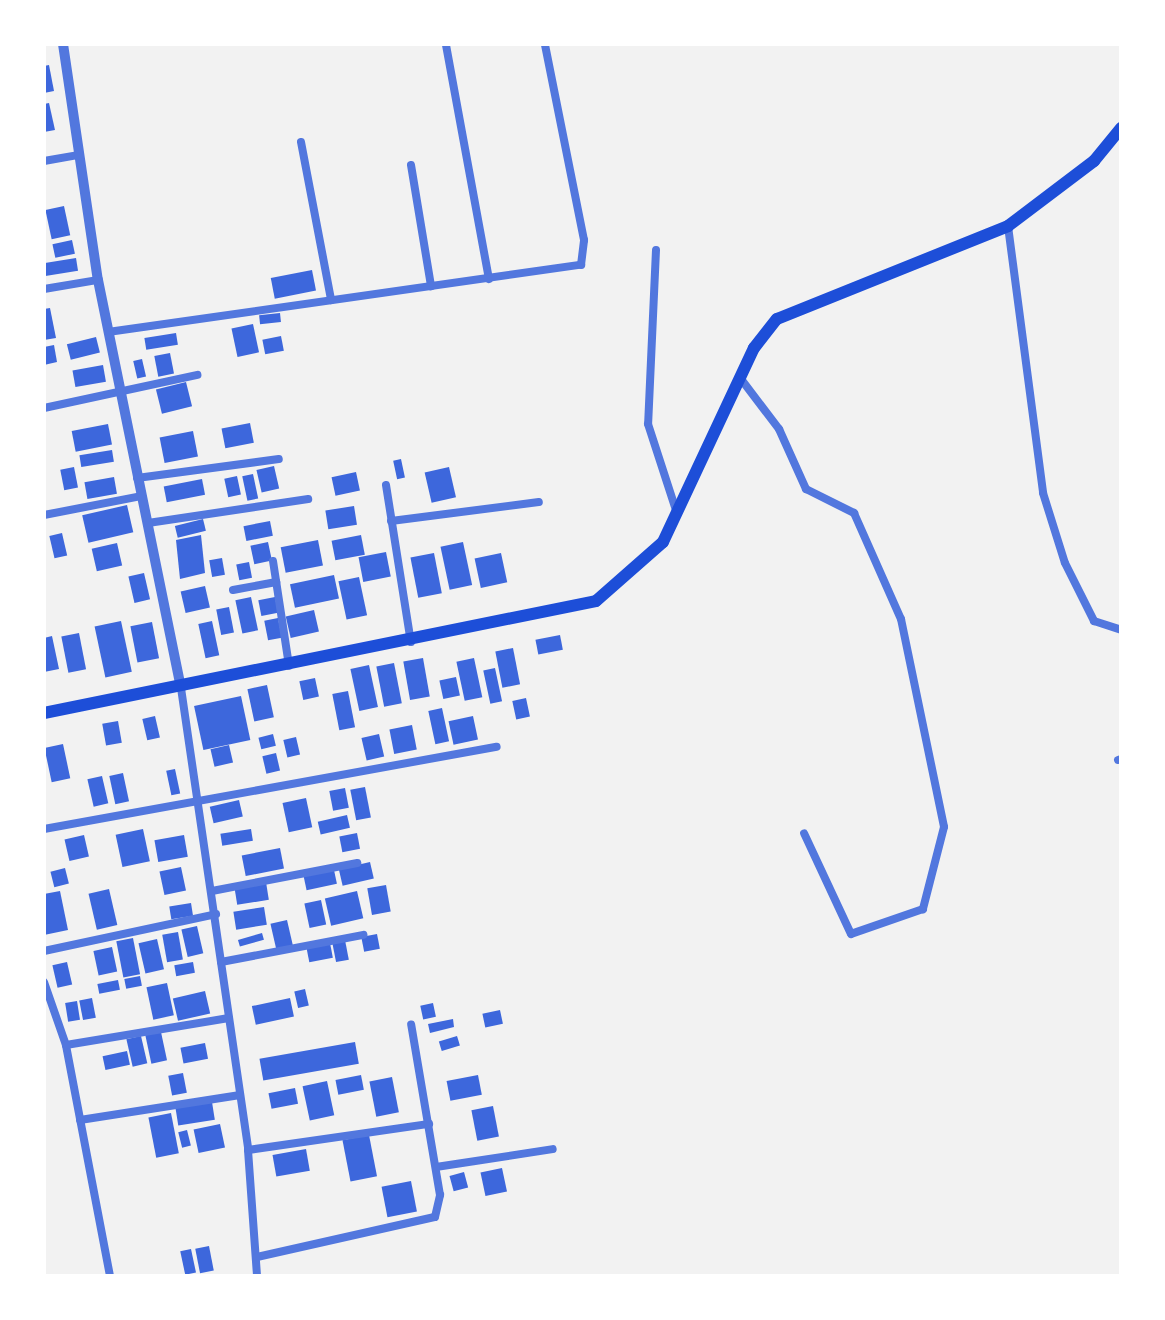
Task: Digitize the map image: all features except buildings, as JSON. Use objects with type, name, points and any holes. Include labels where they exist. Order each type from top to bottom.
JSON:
[{"type":"main road","points":[[44,713],[411,642],[596,601],[644,565],[677,513],[741,379],[777,319],[1008,226],[1094,161],[1121,128]]},
{"type":"street","points":[[63,44],[77,155],[98,280],[181,688],[248,1150],[257,1276]]},
{"type":"street","points":[[108,332],[431,286],[576,269],[585,256],[545,44]]},
{"type":"street","points":[[446,45],[489,279]]},
{"type":"street","points":[[301,142],[331,300]]},
{"type":"street","points":[[44,161],[77,155]]},
{"type":"street","points":[[411,165],[431,286]]},
{"type":"street","points":[[1008,226],[1043,493],[1065,563],[1094,621],[1121,630]]},
{"type":"street","points":[[656,250],[648,424],[677,513]]},
{"type":"street","points":[[44,289],[98,280]]},
{"type":"street","points":[[44,408],[119,389],[197,375]]},
{"type":"street","points":[[741,379],[779,429],[806,489],[854,513],[901,619],[944,827],[923,909],[851,934],[804,833]]},
{"type":"street","points":[[137,478],[279,459]]},
{"type":"street","points":[[386,485],[411,642]]},
{"type":"street","points":[[44,515],[142,496]]},
{"type":"street","points":[[148,523],[308,499]]},
{"type":"street","points":[[391,521],[539,502]]},
{"type":"street","points":[[273,561],[289,666]]},
{"type":"street","points":[[233,590],[276,582]]},
{"type":"street","points":[[44,829],[497,747]]},
{"type":"street","points":[[212,891],[357,863]]},
{"type":"street","points":[[44,951],[216,914]]},
{"type":"street","points":[[221,962],[363,935]]},
{"type":"street","points":[[44,982],[66,1045],[110,1276]]},
{"type":"street","points":[[66,1045],[229,1018]]},
{"type":"street","points":[[257,1257],[429,1222],[440,1195],[411,1024]]},
{"type":"street","points":[[80,1120],[240,1095]]},
{"type":"street","points":[[248,1150],[429,1124]]},
{"type":"street","points":[[436,1167],[553,1149]]}]
